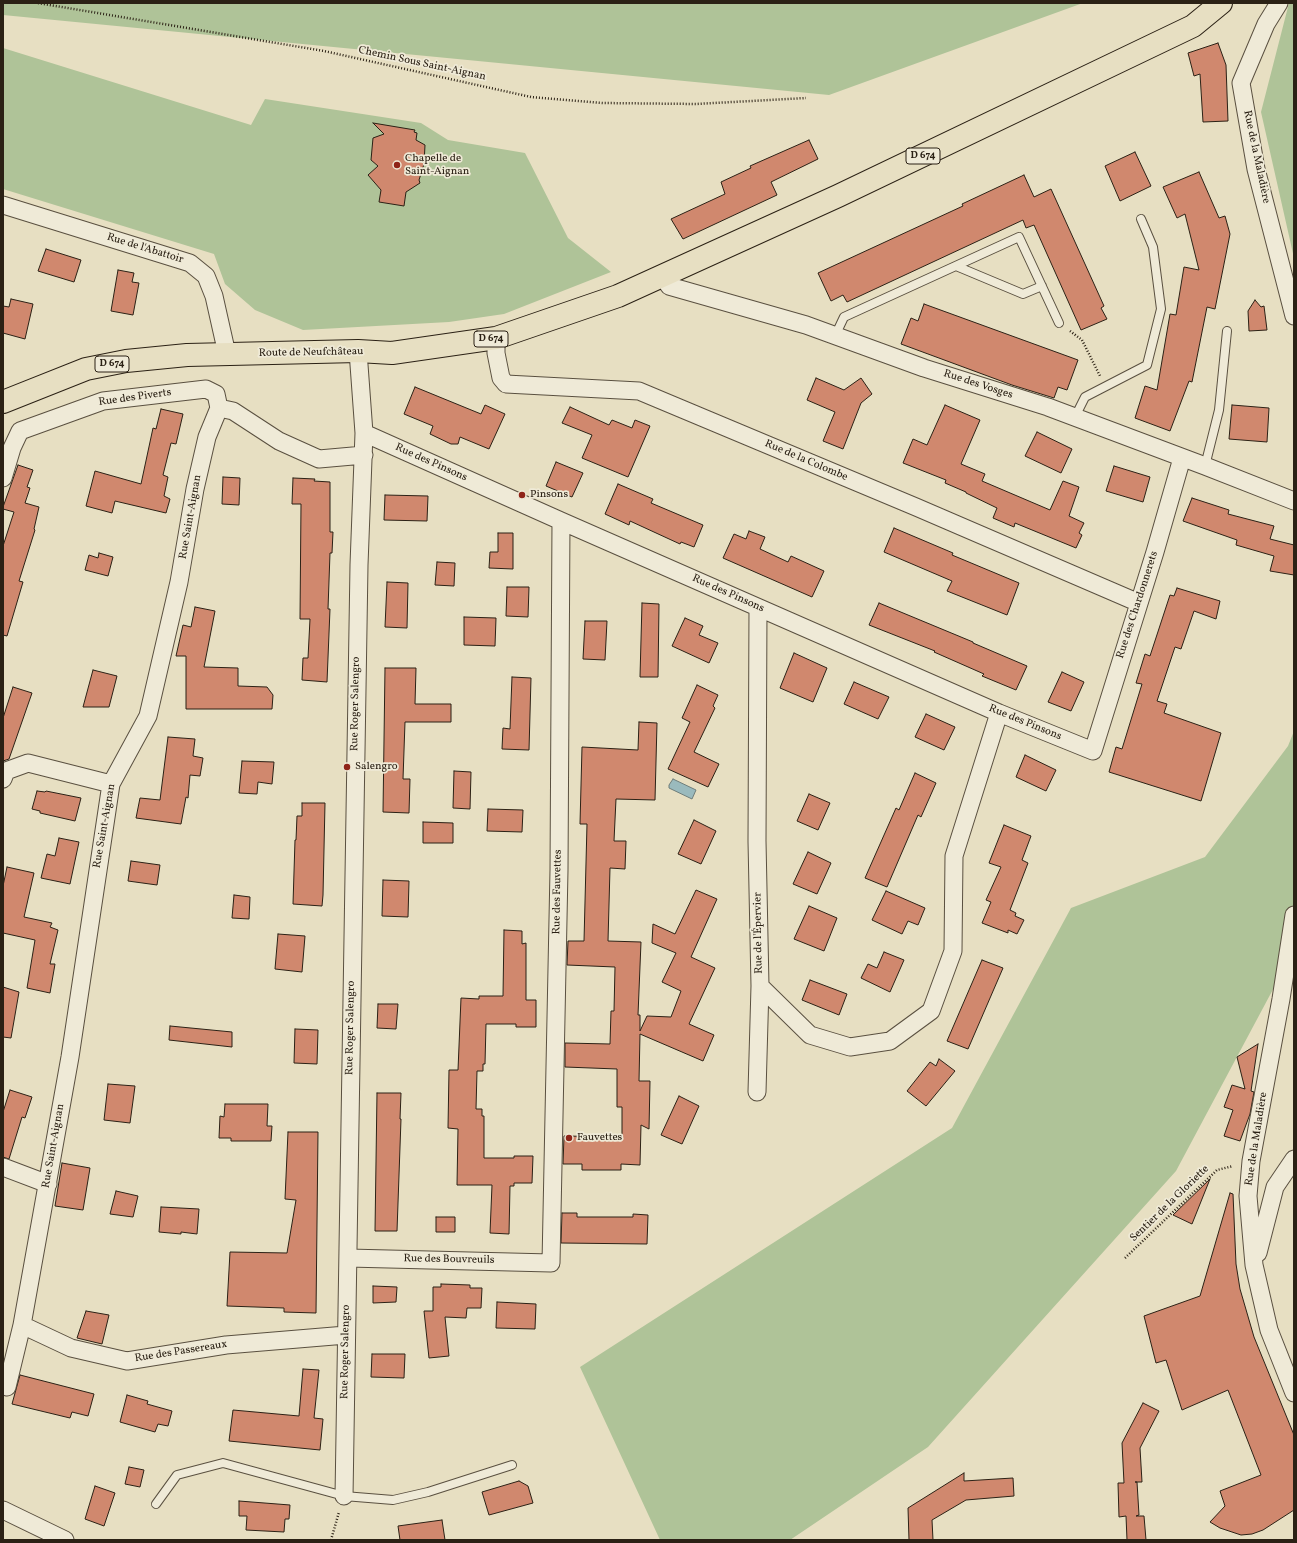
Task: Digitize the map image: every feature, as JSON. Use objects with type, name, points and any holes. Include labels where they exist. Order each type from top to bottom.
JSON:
[{"type":"main road","name":"D 674","points":[[663,275],[838,196],[1193,26],[1221,3]]},
{"type":"main road","name":"Route de Neufchâteau","points":[[3,402],[86,369],[126,361],[187,355],[358,351],[392,353],[496,338],[618,296],[663,275]]},
{"type":"street","name":"Rue de la Maladière","points":[[1279,3],[1266,24],[1241,83],[1256,168],[1294,316]]},
{"type":"street","name":"Rue de l'Abattoir","points":[[3,205],[190,263],[206,276],[209,282],[214,296],[227,354]]},
{"type":"street","name":"Rue des Vosges","points":[[663,275],[669,286],[806,325],[924,368],[1048,407],[1294,501]]},
{"type":"street","name":"Rue de la Colombe","points":[[496,338],[496,354],[500,378],[506,384],[639,391],[916,507],[1139,603]]},
{"type":"street","name":"Rue Roger Salengro","points":[[344,1496],[359,565],[364,455],[364,434],[358,351]]},
{"type":"street","name":"Rue des Piverts","points":[[3,478],[12,448],[20,431],[103,401],[206,389],[216,394],[219,408]]},
{"type":"street","points":[[219,408],[233,411],[279,441],[319,459],[364,455]]},
{"type":"street","name":"Rue Saint-Aignan","points":[[7,1387],[22,1325],[70,1057],[111,784],[148,716],[179,582],[195,489],[207,437],[219,408]]},
{"type":"street","name":"Rue des Pinsons","points":[[364,434],[999,713],[1093,751]]},
{"type":"street","name":"Rue des Chardonnerets","points":[[1093,751],[1182,458]]},
{"type":"street","name":"Rue des Fauvettes","points":[[551,1262],[559,870],[561,521]]},
{"type":"street","name":"Rue de l'Épervier","points":[[758,608],[757,841],[760,986],[810,1035],[850,1047],[890,1041],[931,1011],[953,951],[954,856],[999,713]]},
{"type":"street","points":[[3,779],[6,771],[28,763],[111,784]]},
{"type":"street","name":"Rue de la Maladière","points":[[1294,915],[1281,999],[1251,1161],[1248,1196],[1254,1265],[1269,1330],[1294,1393]]},
{"type":"street","points":[[757,1092],[760,986]]},
{"type":"street","points":[[1254,1265],[1275,1187],[1294,1159]]},
{"type":"street","points":[[3,1167],[48,1184]]},
{"type":"street","name":"Rue des Bouvreuils","points":[[348,1258],[551,1262]]},
{"type":"street","name":"Rue des Passereaux","points":[[22,1325],[71,1348],[127,1361],[226,1344],[346,1335]]},
{"type":"street","points":[[3,1510],[65,1540]]},
{"type":"lane","points":[[1075,417],[1085,397],[1147,365],[1161,309],[1153,247],[1141,218]]},
{"type":"lane","points":[[835,336],[844,317],[1019,237],[1059,323]]},
{"type":"lane","points":[[956,266],[1023,294],[1042,286]]},
{"type":"lane","points":[[1205,466],[1219,410],[1227,331]]},
{"type":"lane","points":[[156,1504],[177,1475],[223,1463],[344,1496],[393,1500],[428,1492],[512,1465]]},
{"type":"path","name":"Chemin Sous Saint-Aignan","points":[[38,3],[324,51],[531,96],[604,103],[696,104],[806,98]]},
{"type":"path","points":[[1059,323],[1082,340],[1105,387]]},
{"type":"path","name":"Sentier de la Gloriette","points":[[1125,1258],[1216,1170],[1251,1161]]},
{"type":"path","points":[[331,1540],[344,1496]]},
{"type":"green space","points":[[3,3],[1083,3],[829,95],[3,15]]},
{"type":"green space","points":[[1289,3],[1294,3],[1294,258],[1261,112]]},
{"type":"green space","points":[[3,48],[251,125],[265,99],[421,123],[448,140],[525,153],[568,238],[611,272],[504,314],[449,322],[303,330],[255,310],[225,284],[214,254],[3,189]]},
{"type":"green space","points":[[1294,731],[1294,950],[1176,1171],[928,1447],[790,1540],[660,1540],[580,1367],[952,1128],[1071,908],[1205,857],[1288,746]]},
{"type":"water","points":[[673,779],[696,790],[692,799],[669,788],[669,785]]},
{"type":"building","points":[[1218,43],[1226,65],[1228,121],[1203,122],[1200,74],[1194,76],[1188,53]]},
{"type":"building","name":"Chapelle de Saint-Aignan","points":[[373,123],[415,130],[414,132],[417,133],[416,140],[425,145],[424,164],[419,180],[420,183],[406,192],[404,206],[379,202],[381,190],[368,175],[378,166],[371,160],[373,138],[384,134]]},
{"type":"building","points":[[809,140],[818,159],[771,182],[777,195],[683,239],[671,219],[725,194],[721,182],[751,168],[750,166]]},
{"type":"building","points":[[1135,152],[1151,186],[1120,201],[1105,166]]},
{"type":"building","points":[[1199,172],[1219,218],[1225,216],[1230,234],[1215,309],[1207,307],[1192,382],[1189,381],[1170,431],[1135,418],[1145,386],[1157,390],[1170,314],[1176,315],[1184,267],[1199,270],[1185,214],[1177,218],[1163,187]]},
{"type":"building","points":[[1024,175],[1034,197],[1051,189],[1104,306],[1101,308],[1107,319],[1081,330],[1034,225],[1026,228],[1023,220],[847,302],[843,295],[831,301],[818,273],[963,206],[962,204]]},
{"type":"building","points":[[46,249],[81,260],[74,282],[38,271]]},
{"type":"building","points":[[118,270],[134,273],[132,282],[139,283],[133,315],[111,311]]},
{"type":"building","points":[[11,299],[33,304],[25,339],[3,333],[3,306],[9,307]]},
{"type":"building","points":[[1255,300],[1261,307],[1264,306],[1267,330],[1249,331],[1248,311]]},
{"type":"building","points":[[924,304],[1078,360],[1067,390],[1058,387],[1054,398],[1012,385],[901,344],[911,318],[918,321]]},
{"type":"building","points":[[816,378],[844,390],[861,378],[872,394],[861,403],[843,449],[823,441],[835,412],[807,400]]},
{"type":"building","points":[[415,387],[481,414],[485,405],[505,414],[489,449],[460,437],[458,444],[451,444],[430,434],[433,426],[404,414]]},
{"type":"building","points":[[945,405],[980,420],[961,464],[985,474],[982,481],[1050,510],[1063,481],[1079,487],[1069,516],[1084,523],[1079,533],[1082,535],[1076,548],[1015,523],[1014,527],[993,518],[997,508],[945,483],[946,480],[903,463],[913,439],[927,445]]},
{"type":"building","points":[[1232,405],[1269,408],[1267,442],[1229,439]]},
{"type":"building","points":[[570,407],[609,425],[612,420],[632,428],[635,420],[650,426],[628,477],[582,458],[592,435],[562,423]]},
{"type":"building","points":[[161,409],[183,414],[176,444],[171,443],[163,475],[168,477],[164,496],[170,499],[166,513],[115,501],[112,513],[86,506],[95,471],[141,484],[153,428],[156,429]]},
{"type":"building","points":[[1037,432],[1072,449],[1061,473],[1025,456]]},
{"type":"building","points":[[556,462],[583,473],[572,497],[546,486]]},
{"type":"building","points":[[18,465],[33,470],[27,487],[30,488],[25,503],[39,507],[35,530],[19,581],[23,582],[7,636],[3,635],[3,546],[14,512],[3,509],[3,507]]},
{"type":"building","points":[[1114,466],[1150,477],[1143,502],[1106,491]]},
{"type":"building","points":[[223,477],[240,478],[239,505],[222,504]]},
{"type":"building","points":[[293,478],[315,479],[314,481],[330,482],[330,532],[333,532],[332,553],[330,553],[328,609],[330,609],[327,682],[302,680],[303,658],[308,658],[310,619],[300,619],[301,504],[292,504]]},
{"type":"building","points":[[618,484],[653,499],[651,503],[703,525],[694,547],[681,542],[680,544],[630,521],[629,525],[605,514]]},
{"type":"building","points":[[385,495],[428,496],[427,521],[384,520]]},
{"type":"building","points":[[1192,498],[1229,510],[1228,514],[1274,526],[1270,539],[1294,545],[1294,575],[1270,571],[1274,556],[1236,545],[1237,540],[1183,521]]},
{"type":"building","points":[[894,528],[953,553],[952,555],[1019,583],[1007,615],[947,591],[952,581],[884,552]]},
{"type":"building","points":[[749,531],[765,537],[760,549],[788,562],[791,556],[824,571],[812,597],[723,558],[734,534],[746,539]]},
{"type":"building","points":[[498,533],[513,533],[513,569],[489,568],[490,552],[498,552]]},
{"type":"building","points":[[99,553],[113,557],[108,576],[85,570],[89,555],[98,558]]},
{"type":"building","points":[[437,562],[455,563],[454,586],[435,585]]},
{"type":"building","points":[[387,582],[408,583],[407,628],[385,627]]},
{"type":"building","points":[[507,587],[529,587],[528,617],[506,616]]},
{"type":"building","points":[[1177,588],[1220,601],[1216,619],[1194,611],[1181,649],[1175,647],[1157,701],[1167,704],[1164,713],[1221,733],[1201,801],[1109,772],[1116,747],[1122,749],[1142,684],[1136,683],[1145,654],[1150,656],[1170,595],[1174,596]]},
{"type":"building","points":[[642,603],[659,604],[658,677],[640,677]]},
{"type":"building","points":[[879,603],[1027,666],[1016,690],[982,676],[984,674],[934,652],[935,651],[869,625]]},
{"type":"building","points":[[195,607],[215,611],[204,667],[238,668],[238,686],[267,687],[273,695],[272,709],[186,709],[186,656],[176,656],[183,625],[191,627]]},
{"type":"building","points":[[464,617],[496,618],[495,646],[464,645]]},
{"type":"building","points":[[685,618],[703,626],[699,635],[718,643],[709,663],[672,646]]},
{"type":"building","points":[[585,621],[607,621],[605,660],[583,659]]},
{"type":"building","points":[[794,653],[827,668],[813,702],[780,688]]},
{"type":"building","points":[[385,668],[416,668],[415,704],[451,704],[451,722],[405,722],[403,779],[410,779],[409,813],[383,812]]},
{"type":"building","points":[[93,670],[117,676],[109,707],[83,707]]},
{"type":"building","points":[[1062,672],[1084,682],[1071,711],[1048,702]]},
{"type":"building","points":[[512,677],[531,678],[529,750],[502,749],[503,728],[510,729]]},
{"type":"building","points":[[854,682],[889,697],[878,719],[844,704]]},
{"type":"building","points":[[697,685],[718,695],[713,706],[715,708],[694,752],[719,764],[708,787],[668,769],[690,722],[682,718]]},
{"type":"building","points":[[13,687],[32,693],[9,759],[3,761],[3,718]]},
{"type":"building","points":[[926,714],[955,727],[944,750],[915,737]]},
{"type":"building","points":[[639,722],[657,723],[655,800],[616,799],[614,841],[626,841],[625,869],[610,868],[608,941],[641,942],[638,1015],[640,1015],[640,1031],[647,1016],[671,1017],[681,991],[662,982],[676,953],[652,943],[653,924],[675,934],[696,890],[717,899],[691,957],[715,968],[689,1024],[714,1035],[703,1061],[640,1034],[639,1081],[650,1081],[649,1129],[641,1125],[640,1165],[621,1164],[621,1170],[582,1170],[582,1164],[563,1164],[564,1136],[622,1137],[622,1107],[617,1107],[617,1069],[565,1067],[565,1043],[610,1044],[611,1011],[614,1011],[615,967],[567,965],[568,941],[584,941],[587,824],[580,824],[582,747],[638,750]]},
{"type":"building","points":[[168,737],[195,739],[193,756],[203,758],[200,776],[190,775],[188,798],[186,797],[181,824],[136,818],[140,798],[160,800]]},
{"type":"building","points":[[1025,755],[1056,770],[1046,791],[1016,777]]},
{"type":"building","points":[[242,761],[274,762],[272,784],[258,782],[257,794],[239,793]]},
{"type":"building","points":[[454,771],[471,772],[470,809],[453,808]]},
{"type":"building","points":[[915,773],[936,783],[921,817],[918,815],[887,887],[865,878],[896,808],[899,810]]},
{"type":"building","points":[[37,791],[46,791],[81,798],[75,821],[40,813],[40,811],[32,809]]},
{"type":"building","points":[[809,794],[830,803],[818,830],[797,821]]},
{"type":"building","points":[[302,803],[325,803],[322,906],[293,904],[297,816],[302,816]]},
{"type":"building","points":[[488,809],[523,810],[522,832],[487,831]]},
{"type":"building","points":[[694,820],[716,831],[701,864],[678,854]]},
{"type":"building","points":[[423,822],[453,823],[453,843],[423,843]]},
{"type":"building","points":[[1004,825],[1031,836],[1022,860],[1028,863],[1010,910],[1016,913],[1015,916],[1024,920],[1017,934],[1008,930],[1008,933],[982,923],[991,902],[986,900],[1001,867],[989,863]]},
{"type":"building","points":[[59,838],[79,842],[70,884],[41,878],[47,854],[55,856]]},
{"type":"building","points":[[808,852],[831,863],[817,894],[793,884]]},
{"type":"building","points":[[131,861],[160,865],[157,885],[128,881]]},
{"type":"building","points":[[7,867],[34,873],[24,917],[52,923],[50,927],[58,930],[50,964],[55,964],[50,993],[27,988],[35,940],[3,933],[3,886]]},
{"type":"building","points":[[383,880],[409,881],[408,917],[382,916]]},
{"type":"building","points":[[886,891],[925,908],[918,925],[908,921],[902,934],[872,920]]},
{"type":"building","points":[[234,895],[250,897],[249,919],[232,918]]},
{"type":"building","points":[[809,906],[837,918],[824,951],[794,939]]},
{"type":"building","points":[[504,930],[522,931],[522,944],[526,943],[526,1000],[536,1000],[536,1027],[516,1027],[516,1024],[486,1024],[485,1064],[483,1064],[483,1071],[477,1071],[476,1109],[482,1109],[482,1116],[484,1116],[484,1158],[514,1158],[514,1156],[533,1156],[532,1183],[514,1183],[514,1186],[510,1186],[509,1234],[490,1233],[492,1185],[457,1185],[458,1129],[448,1128],[449,1070],[458,1070],[461,998],[479,999],[479,996],[503,996]]},
{"type":"building","points":[[278,934],[305,936],[302,972],[275,969]]},
{"type":"building","points":[[884,952],[904,960],[890,992],[861,978],[868,964],[877,968]]},
{"type":"building","points":[[982,960],[1003,968],[968,1049],[947,1041]]},
{"type":"building","points":[[810,980],[847,994],[839,1015],[802,1000]]},
{"type":"building","points":[[3,987],[19,992],[11,1038],[3,1037]]},
{"type":"building","points":[[378,1004],[398,1004],[396,1029],[377,1028]]},
{"type":"building","points":[[170,1026],[232,1032],[232,1047],[169,1040]]},
{"type":"building","points":[[295,1029],[318,1030],[317,1064],[294,1063]]},
{"type":"building","points":[[1258,1044],[1251,1091],[1254,1092],[1250,1114],[1240,1141],[1224,1136],[1233,1110],[1224,1107],[1232,1085],[1245,1089],[1237,1057]]},
{"type":"building","points":[[939,1059],[955,1071],[926,1106],[907,1091],[930,1062],[936,1066]]},
{"type":"building","points":[[108,1084],[135,1086],[130,1123],[104,1120]]},
{"type":"building","points":[[10,1090],[32,1097],[25,1118],[22,1117],[9,1159],[3,1157],[3,1112]]},
{"type":"building","points":[[377,1093],[401,1093],[397,1231],[375,1231]]},
{"type":"building","points":[[679,1096],[699,1106],[682,1144],[661,1135]]},
{"type":"building","points":[[225,1104],[268,1104],[267,1126],[272,1126],[271,1141],[231,1141],[231,1138],[219,1138],[220,1116],[224,1117]]},
{"type":"building","points":[[288,1132],[318,1132],[316,1313],[284,1312],[284,1308],[227,1306],[230,1252],[287,1253],[296,1200],[285,1199]]},
{"type":"building","points":[[62,1163],[90,1168],[83,1210],[55,1206]]},
{"type":"building","points":[[1210,1179],[1192,1224],[1173,1215]]},
{"type":"building","points":[[116,1191],[138,1196],[133,1217],[110,1214]]},
{"type":"building","points":[[1230,1193],[1233,1194],[1236,1264],[1240,1289],[1254,1337],[1294,1435],[1294,1510],[1263,1530],[1252,1534],[1241,1535],[1220,1528],[1210,1522],[1225,1506],[1220,1491],[1261,1475],[1228,1390],[1182,1410],[1166,1360],[1156,1363],[1144,1316],[1200,1296]]},
{"type":"building","points":[[161,1207],[199,1209],[197,1234],[159,1232]]},
{"type":"building","points":[[562,1213],[577,1213],[577,1217],[633,1217],[633,1214],[648,1215],[647,1244],[561,1243]]},
{"type":"building","points":[[436,1217],[455,1217],[455,1232],[436,1232]]},
{"type":"building","points":[[441,1284],[470,1285],[470,1288],[482,1288],[481,1308],[467,1308],[466,1318],[445,1317],[449,1356],[429,1358],[424,1311],[433,1311],[433,1287],[441,1287]]},
{"type":"building","points":[[373,1286],[397,1287],[396,1302],[373,1303]]},
{"type":"building","points":[[497,1302],[536,1304],[535,1329],[496,1328]]},
{"type":"building","points":[[86,1311],[109,1315],[102,1344],[77,1338]]},
{"type":"building","points":[[372,1354],[405,1354],[404,1378],[371,1377]]},
{"type":"building","points":[[303,1369],[319,1370],[314,1418],[323,1419],[320,1450],[229,1441],[233,1410],[299,1416]]},
{"type":"building","points":[[20,1375],[94,1394],[88,1416],[72,1412],[70,1418],[12,1404]]},
{"type":"building","points":[[127,1395],[148,1401],[147,1404],[172,1411],[168,1426],[158,1424],[155,1432],[120,1422]]},
{"type":"building","points":[[1143,1403],[1159,1411],[1140,1448],[1142,1482],[1137,1482],[1139,1515],[1136,1516],[1144,1516],[1146,1540],[1127,1540],[1126,1516],[1119,1517],[1118,1483],[1124,1483],[1122,1443]]},
{"type":"building","points":[[129,1467],[144,1470],[140,1487],[125,1484]]},
{"type":"building","points":[[964,1473],[964,1481],[1013,1478],[1014,1496],[966,1500],[932,1520],[933,1540],[909,1540],[908,1508]]},
{"type":"building","points":[[519,1481],[528,1486],[533,1503],[489,1515],[482,1492]]},
{"type":"building","points":[[95,1486],[115,1493],[104,1526],[85,1519]]},
{"type":"building","points":[[239,1501],[290,1505],[289,1519],[285,1519],[284,1532],[246,1530],[247,1516],[239,1516]]},
{"type":"building","points":[[442,1520],[445,1540],[400,1540],[398,1526]]},
{"type":"place","name":"Chapelle de Saint-Aignan","points":[[397,165]]},
{"type":"place","name":"Pinsons","points":[[522,495]]},
{"type":"place","name":"Salengro","points":[[347,767]]},
{"type":"place","name":"Fauvettes","points":[[569,1138]]}]
